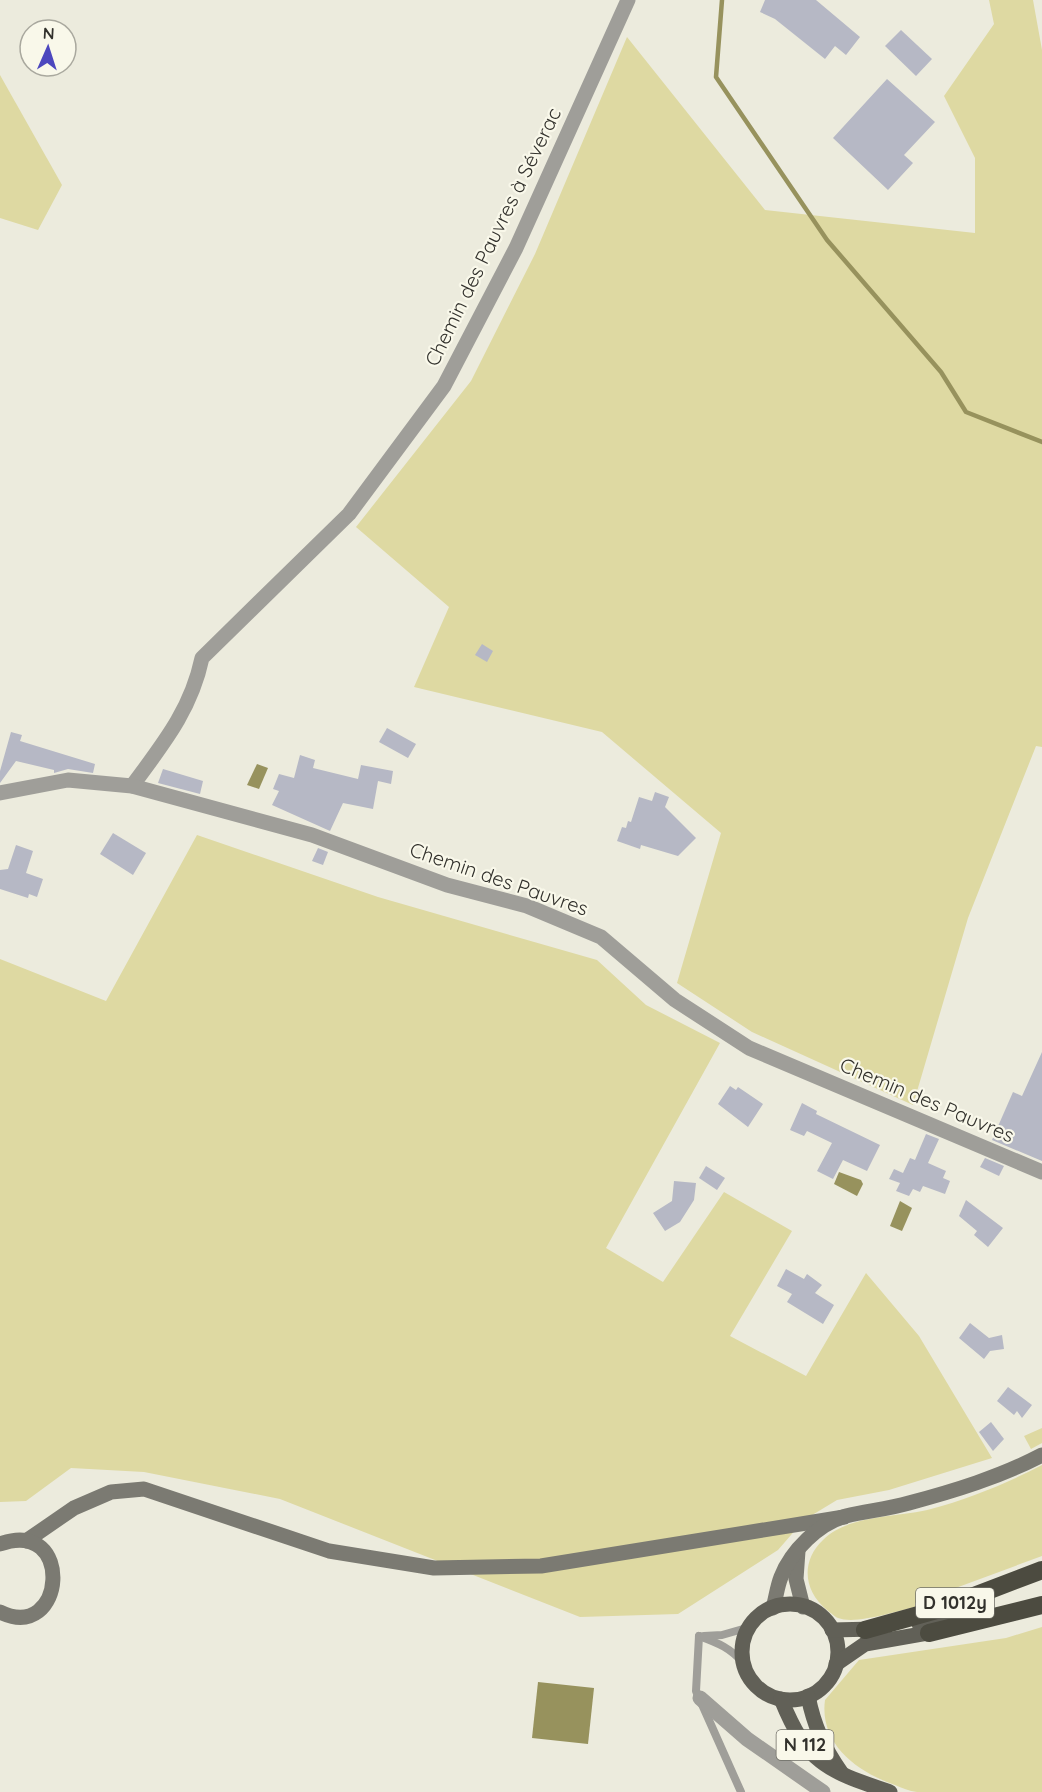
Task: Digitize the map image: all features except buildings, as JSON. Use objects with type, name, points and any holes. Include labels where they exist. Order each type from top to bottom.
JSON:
[{"type":"highway","name":"D 1012y","points":[[866,1630],[940,1609],[1042,1570]]},
{"type":"highway","points":[[929,1633],[1042,1605]]},
{"type":"main road","points":[[832,1630],[866,1630],[932,1622],[1042,1597]]},
{"type":"main road","points":[[788,1605],[803,1607],[820,1616],[832,1630],[837,1647],[836,1664],[829,1680],[808,1696],[781,1699],[757,1687],[744,1664],[743,1641],[750,1627],[760,1616],[773,1608],[788,1605]]},
{"type":"main road","points":[[836,1664],[865,1644],[1042,1614]]},
{"type":"main road","name":"N 112","points":[[808,1696],[814,1724],[827,1753],[845,1777]]},
{"type":"main road","name":"N 112","points":[[781,1699],[793,1729],[817,1761],[845,1777],[890,1792]]},
{"type":"street","name":"Chemin des Pauvres à Séverac","points":[[132,786],[175,727],[196,687],[202,658],[349,514],[444,386],[516,248],[628,0]]},
{"type":"street","name":"Chemin des Pauvres","points":[[0,793],[68,780],[132,786],[312,835],[447,885],[527,906],[601,937],[675,1000],[749,1048],[1042,1172]]},
{"type":"street","points":[[26,1541],[74,1508],[111,1492],[144,1489],[329,1551],[434,1568],[541,1566],[844,1517],[907,1504],[963,1487],[1042,1455]]},
{"type":"street","points":[[44,1551],[63,1516]]},
{"type":"street","points":[[773,1608],[781,1577],[798,1551],[825,1526],[844,1517]]},
{"type":"street","points":[[0,1544],[17,1540],[26,1541],[44,1551],[54,1571],[55,1582],[47,1601],[40,1608],[22,1616],[0,1612]]},
{"type":"street","points":[[798,1551],[796,1579],[803,1607]]},
{"type":"street","points":[[700,1698],[747,1740],[823,1792]]},
{"type":"lane","points":[[699,1636],[722,1635],[750,1627]]},
{"type":"lane","points":[[699,1636],[723,1644],[735,1652],[744,1664]]},
{"type":"lane","points":[[699,1636],[696,1690],[741,1792]]},
{"type":"shaded area","points":[[989,0],[1033,0],[1042,50],[1042,747],[1036,746],[968,918],[913,1105],[752,1032],[677,983],[721,833],[602,732],[414,687],[449,607],[356,527],[471,381],[535,254],[627,37],[765,210],[975,233],[975,158],[944,96],[994,24]]},
{"type":"shaded area","points":[[0,75],[62,185],[38,230],[0,218]]},
{"type":"shaded area","points":[[257,764],[268,768],[259,789],[247,785]]},
{"type":"shaded area","points":[[197,835],[378,897],[597,960],[646,1005],[720,1043],[606,1248],[663,1282],[724,1192],[792,1231],[730,1336],[806,1376],[866,1273],[919,1336],[992,1458],[889,1490],[837,1500],[804,1520],[778,1550],[678,1614],[580,1617],[280,1499],[144,1472],[71,1468],[26,1501],[0,1502],[0,959],[106,1001]]},
{"type":"shaded area","points":[[839,1172],[861,1180],[863,1184],[857,1196],[834,1184]]},
{"type":"shaded area","points":[[900,1201],[912,1208],[902,1231],[890,1226]]},
{"type":"shaded area","points":[[1042,1428],[1042,1443],[1031,1449],[1024,1436]]},
{"type":"shaded area","points":[[1042,1465],[1042,1556],[915,1603],[915,1607],[865,1619],[846,1620],[837,1617],[827,1610],[813,1594],[808,1576],[811,1558],[823,1540],[846,1525],[945,1505],[988,1490]]},
{"type":"shaded area","points":[[1042,1627],[1042,1792],[911,1791],[867,1772],[843,1754],[834,1743],[825,1716],[825,1700],[859,1660],[1006,1638]]},
{"type":"shaded area","points":[[538,1682],[594,1688],[588,1744],[532,1738]]},
{"type":"waterway","points":[[722,0],[716,77],[827,240],[941,372],[966,412],[1042,442]]}]
